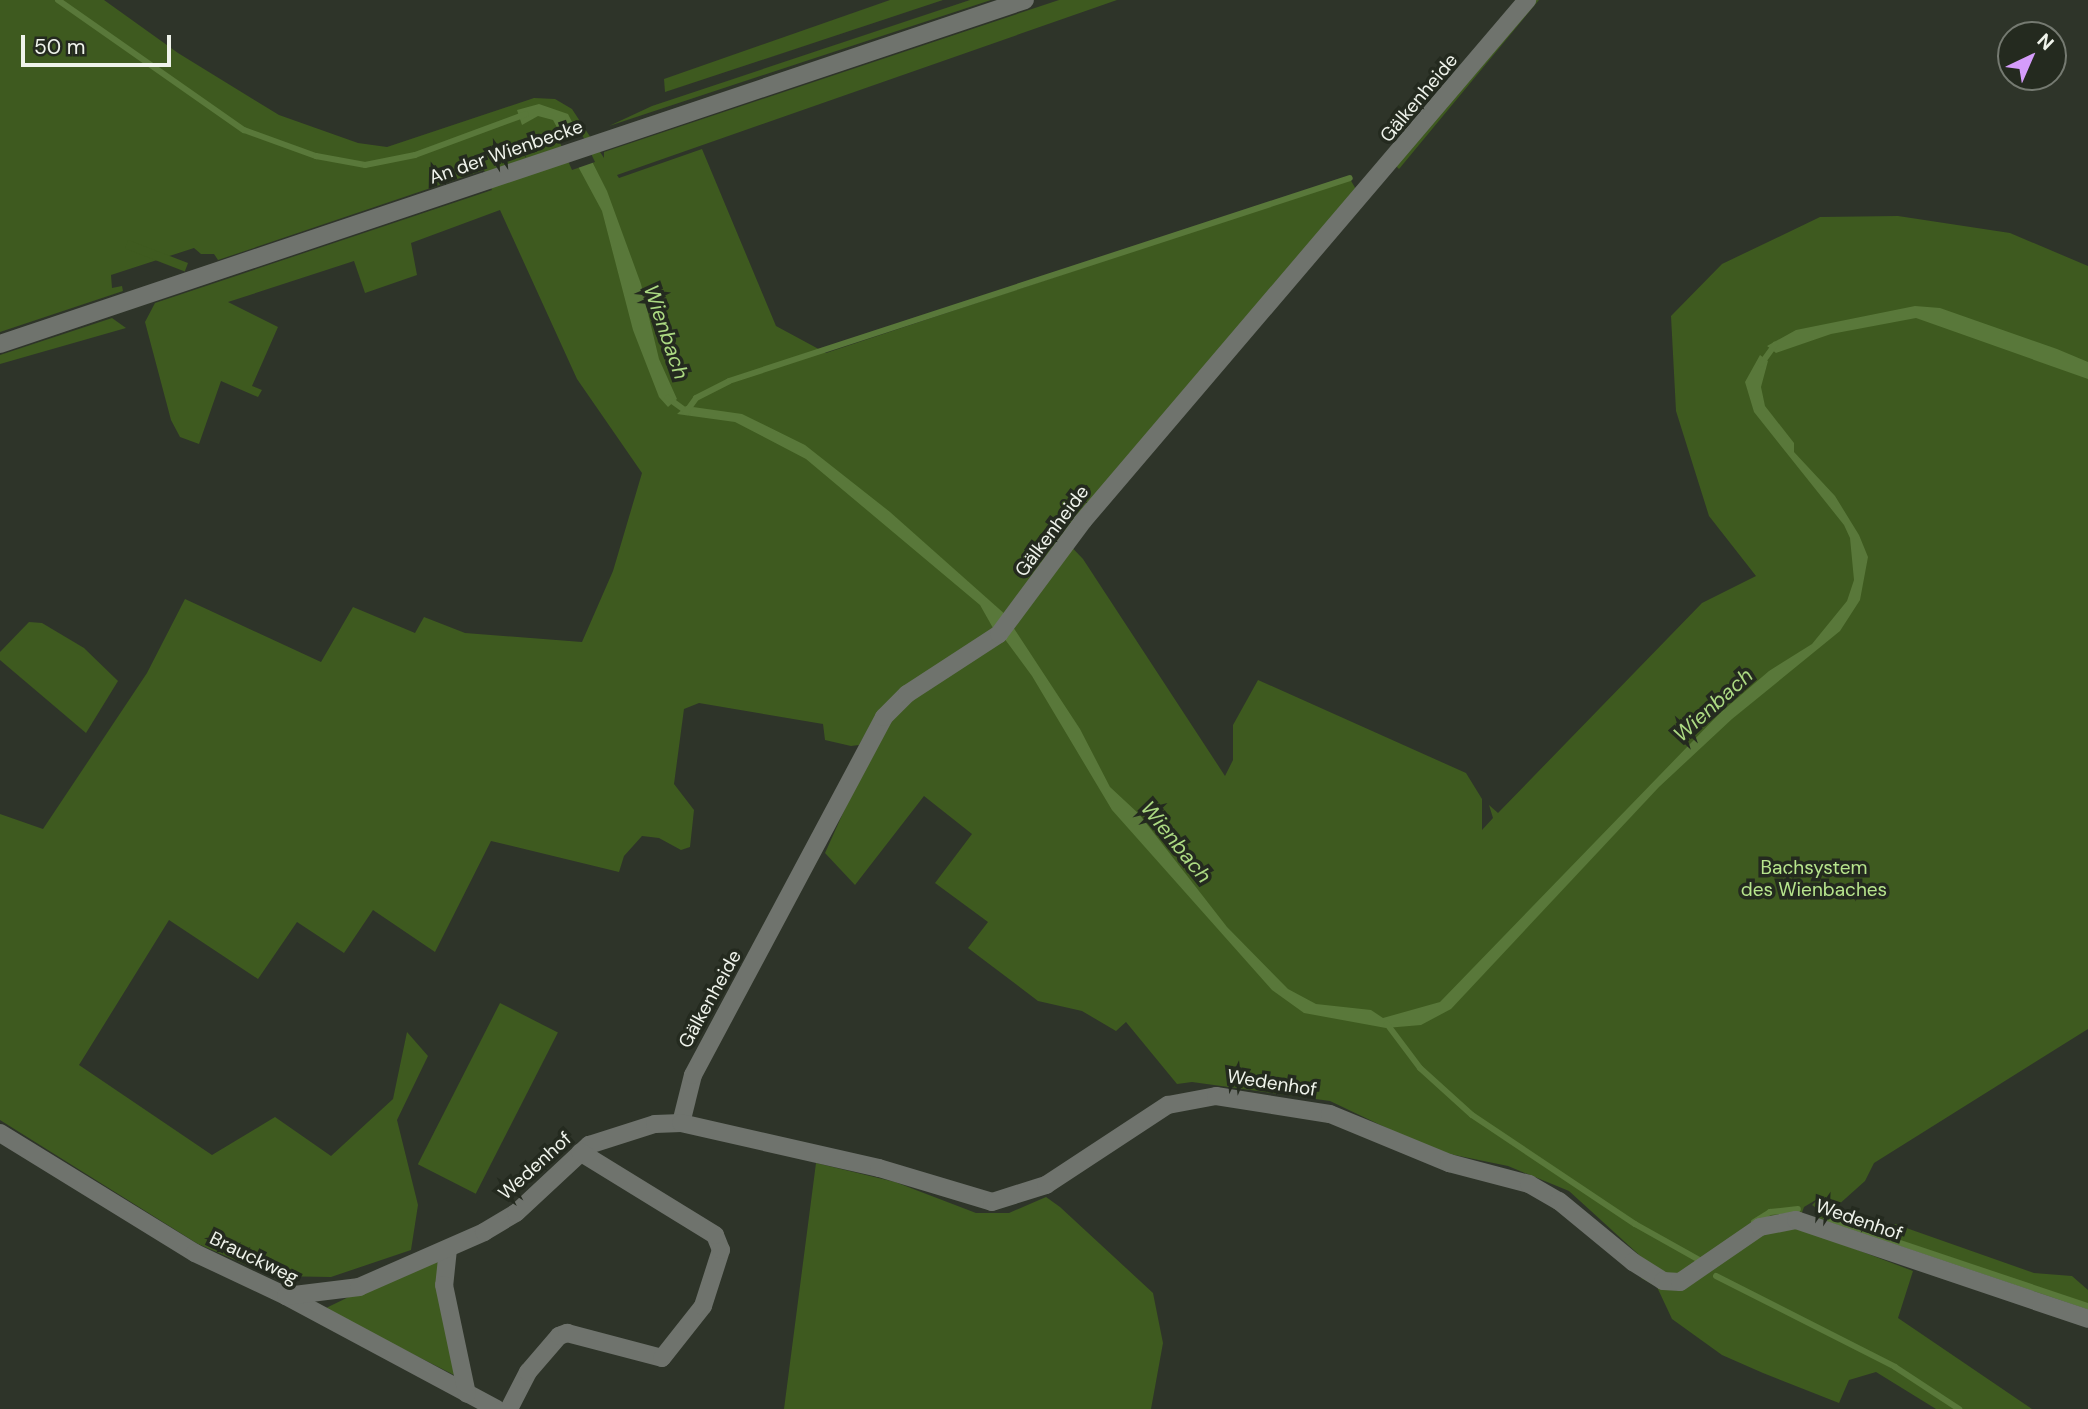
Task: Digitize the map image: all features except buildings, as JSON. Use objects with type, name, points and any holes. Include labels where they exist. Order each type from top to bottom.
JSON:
[{"type":"street","name":"An der Wienbecke","points":[[0,344],[1025,0]]},
{"type":"street","name":"Gälkenheide","points":[[681,1123],[693,1075],[829,826],[874,732],[907,694],[994,638],[1016,615],[1083,521],[1527,0]]},
{"type":"street","name":"Wedenhof","points":[[286,1296],[359,1287],[448,1249],[516,1213],[580,1152],[610,1135],[681,1123],[879,1168],[992,1202],[1046,1185],[1173,1102],[1216,1096],[1330,1114],[1439,1160],[1529,1184],[1559,1201],[1640,1268],[1664,1281],[1680,1282],[1760,1227],[1796,1220],[2088,1320]]},
{"type":"street","name":"Brauckweg","points":[[0,1133],[195,1253],[286,1296],[497,1409]]},
{"type":"street","points":[[509,1409],[528,1372],[567,1333],[662,1358],[703,1306],[721,1250],[715,1235],[580,1152]]},
{"type":"street","points":[[448,1249],[444,1285],[467,1394]]},
{"type":"green space","name":"Bachsystem des Wienbaches","points":[[0,0],[104,0],[178,53],[279,115],[358,143],[387,147],[534,98],[555,99],[572,109],[604,158],[604,152],[1059,0],[1117,0],[617,175],[619,178],[702,149],[776,326],[826,353],[1350,179],[1357,191],[1061,536],[1083,559],[1225,776],[1233,760],[1233,725],[1258,680],[1466,773],[1482,799],[1482,830],[1493,818],[1489,805],[1498,813],[1702,603],[1756,576],[1709,516],[1676,411],[1671,316],[1722,264],[1820,217],[1898,216],[2010,233],[2088,266],[2088,1029],[1874,1163],[1865,1181],[1827,1215],[1889,1235],[1895,1224],[2034,1273],[2072,1276],[2088,1290],[2088,1315],[1817,1219],[1825,1214],[1812,1205],[1819,1198],[1804,1207],[1797,1227],[1913,1271],[1898,1318],[2032,1409],[1936,1409],[1876,1372],[1849,1380],[1839,1403],[1763,1373],[1722,1355],[1672,1319],[1657,1287],[1641,1278],[1648,1263],[1569,1191],[1508,1166],[1435,1151],[1330,1101],[1192,1082],[1177,1084],[1126,1022],[1116,1031],[1082,1011],[1038,1001],[968,948],[988,922],[935,883],[972,834],[924,796],[855,885],[825,853],[872,749],[878,712],[859,745],[851,746],[825,740],[823,724],[699,703],[684,709],[674,784],[694,810],[690,847],[681,850],[659,838],[642,836],[624,856],[619,872],[491,841],[435,952],[373,910],[344,953],[297,922],[258,979],[169,920],[79,1065],[212,1155],[275,1117],[331,1156],[393,1099],[407,1032],[428,1056],[397,1120],[418,1205],[411,1250],[331,1277],[272,1276],[198,1244],[0,1120],[0,814],[43,829],[147,673],[185,599],[321,662],[353,607],[415,633],[424,617],[465,633],[582,642],[613,571],[642,473],[577,379],[500,210],[411,243],[417,275],[365,293],[354,261],[228,302],[278,327],[252,386],[262,390],[258,397],[221,381],[199,444],[180,437],[171,420],[145,322],[155,303],[492,190],[484,170],[218,260],[214,254],[201,254],[194,248],[111,275],[112,288],[122,286],[123,291],[0,332]]},
{"type":"green space","points":[[890,0],[943,0],[665,92],[664,79]]},
{"type":"green space","points":[[970,0],[991,0],[609,126],[652,106]]},
{"type":"green space","points":[[1536,0],[1539,0],[1399,169],[1396,166]]},
{"type":"green space","points":[[128,240],[188,263],[185,271],[125,248]]},
{"type":"green space","points":[[112,318],[126,328],[0,364],[0,355]]},
{"type":"green space","points":[[29,622],[42,623],[84,648],[118,681],[86,733],[0,660],[0,652]]},
{"type":"green space","points":[[500,1003],[558,1033],[476,1194],[418,1164]]},
{"type":"green space","points":[[816,1163],[895,1182],[976,1213],[1009,1213],[1046,1197],[1060,1207],[1153,1293],[1163,1343],[1151,1409],[784,1409]]},
{"type":"green space","points":[[439,1253],[458,1377],[324,1309]]},
{"type":"shaded area","points":[[539,104],[568,114],[607,191],[641,284],[659,359],[677,399],[668,407],[659,397],[633,330],[602,211],[553,120],[538,116],[522,125],[517,110]]},
{"type":"shaded area","points":[[1915,306],[1940,308],[2088,362],[2088,379],[1916,318],[1831,334],[1776,353],[1767,346],[1796,330]]},
{"type":"shaded area","points":[[1760,355],[1768,361],[1761,387],[1765,406],[1794,443],[1794,452],[1835,496],[1859,535],[1868,557],[1860,600],[1840,631],[1732,719],[1659,787],[1451,1009],[1421,1025],[1386,1028],[1304,1013],[1272,990],[1112,810],[1032,676],[1004,638],[1013,627],[1080,729],[1110,787],[1139,814],[1227,927],[1288,989],[1316,1004],[1371,1010],[1383,1018],[1440,1002],[1720,713],[1769,671],[1812,644],[1847,601],[1854,580],[1850,538],[1844,525],[1754,412],[1745,382]]},
{"type":"shaded area","points":[[686,406],[742,414],[805,445],[890,512],[1007,616],[993,628],[980,605],[806,459],[735,422],[677,414]]},
{"type":"pier","points":[[576,122],[595,162],[572,170],[554,129]]},
{"type":"waterway","name":"Wienbach","points":[[58,0],[244,130],[316,156],[365,165],[415,155],[526,114]]},
{"type":"waterway","points":[[686,412],[696,398],[729,381],[1350,178]]},
{"type":"waterway","name":"Wienbach","points":[[1761,364],[1775,345]]},
{"type":"waterway","name":"Wienbach","points":[[668,398],[687,412]]},
{"type":"waterway","points":[[1387,1024],[1420,1068],[1472,1115],[1635,1224],[1701,1261]]},
{"type":"waterway","points":[[1754,1222],[1770,1212],[1798,1209]]},
{"type":"waterway","points":[[1826,1218],[2088,1306]]},
{"type":"waterway","points":[[1716,1276],[1895,1367],[1959,1409]]}]
